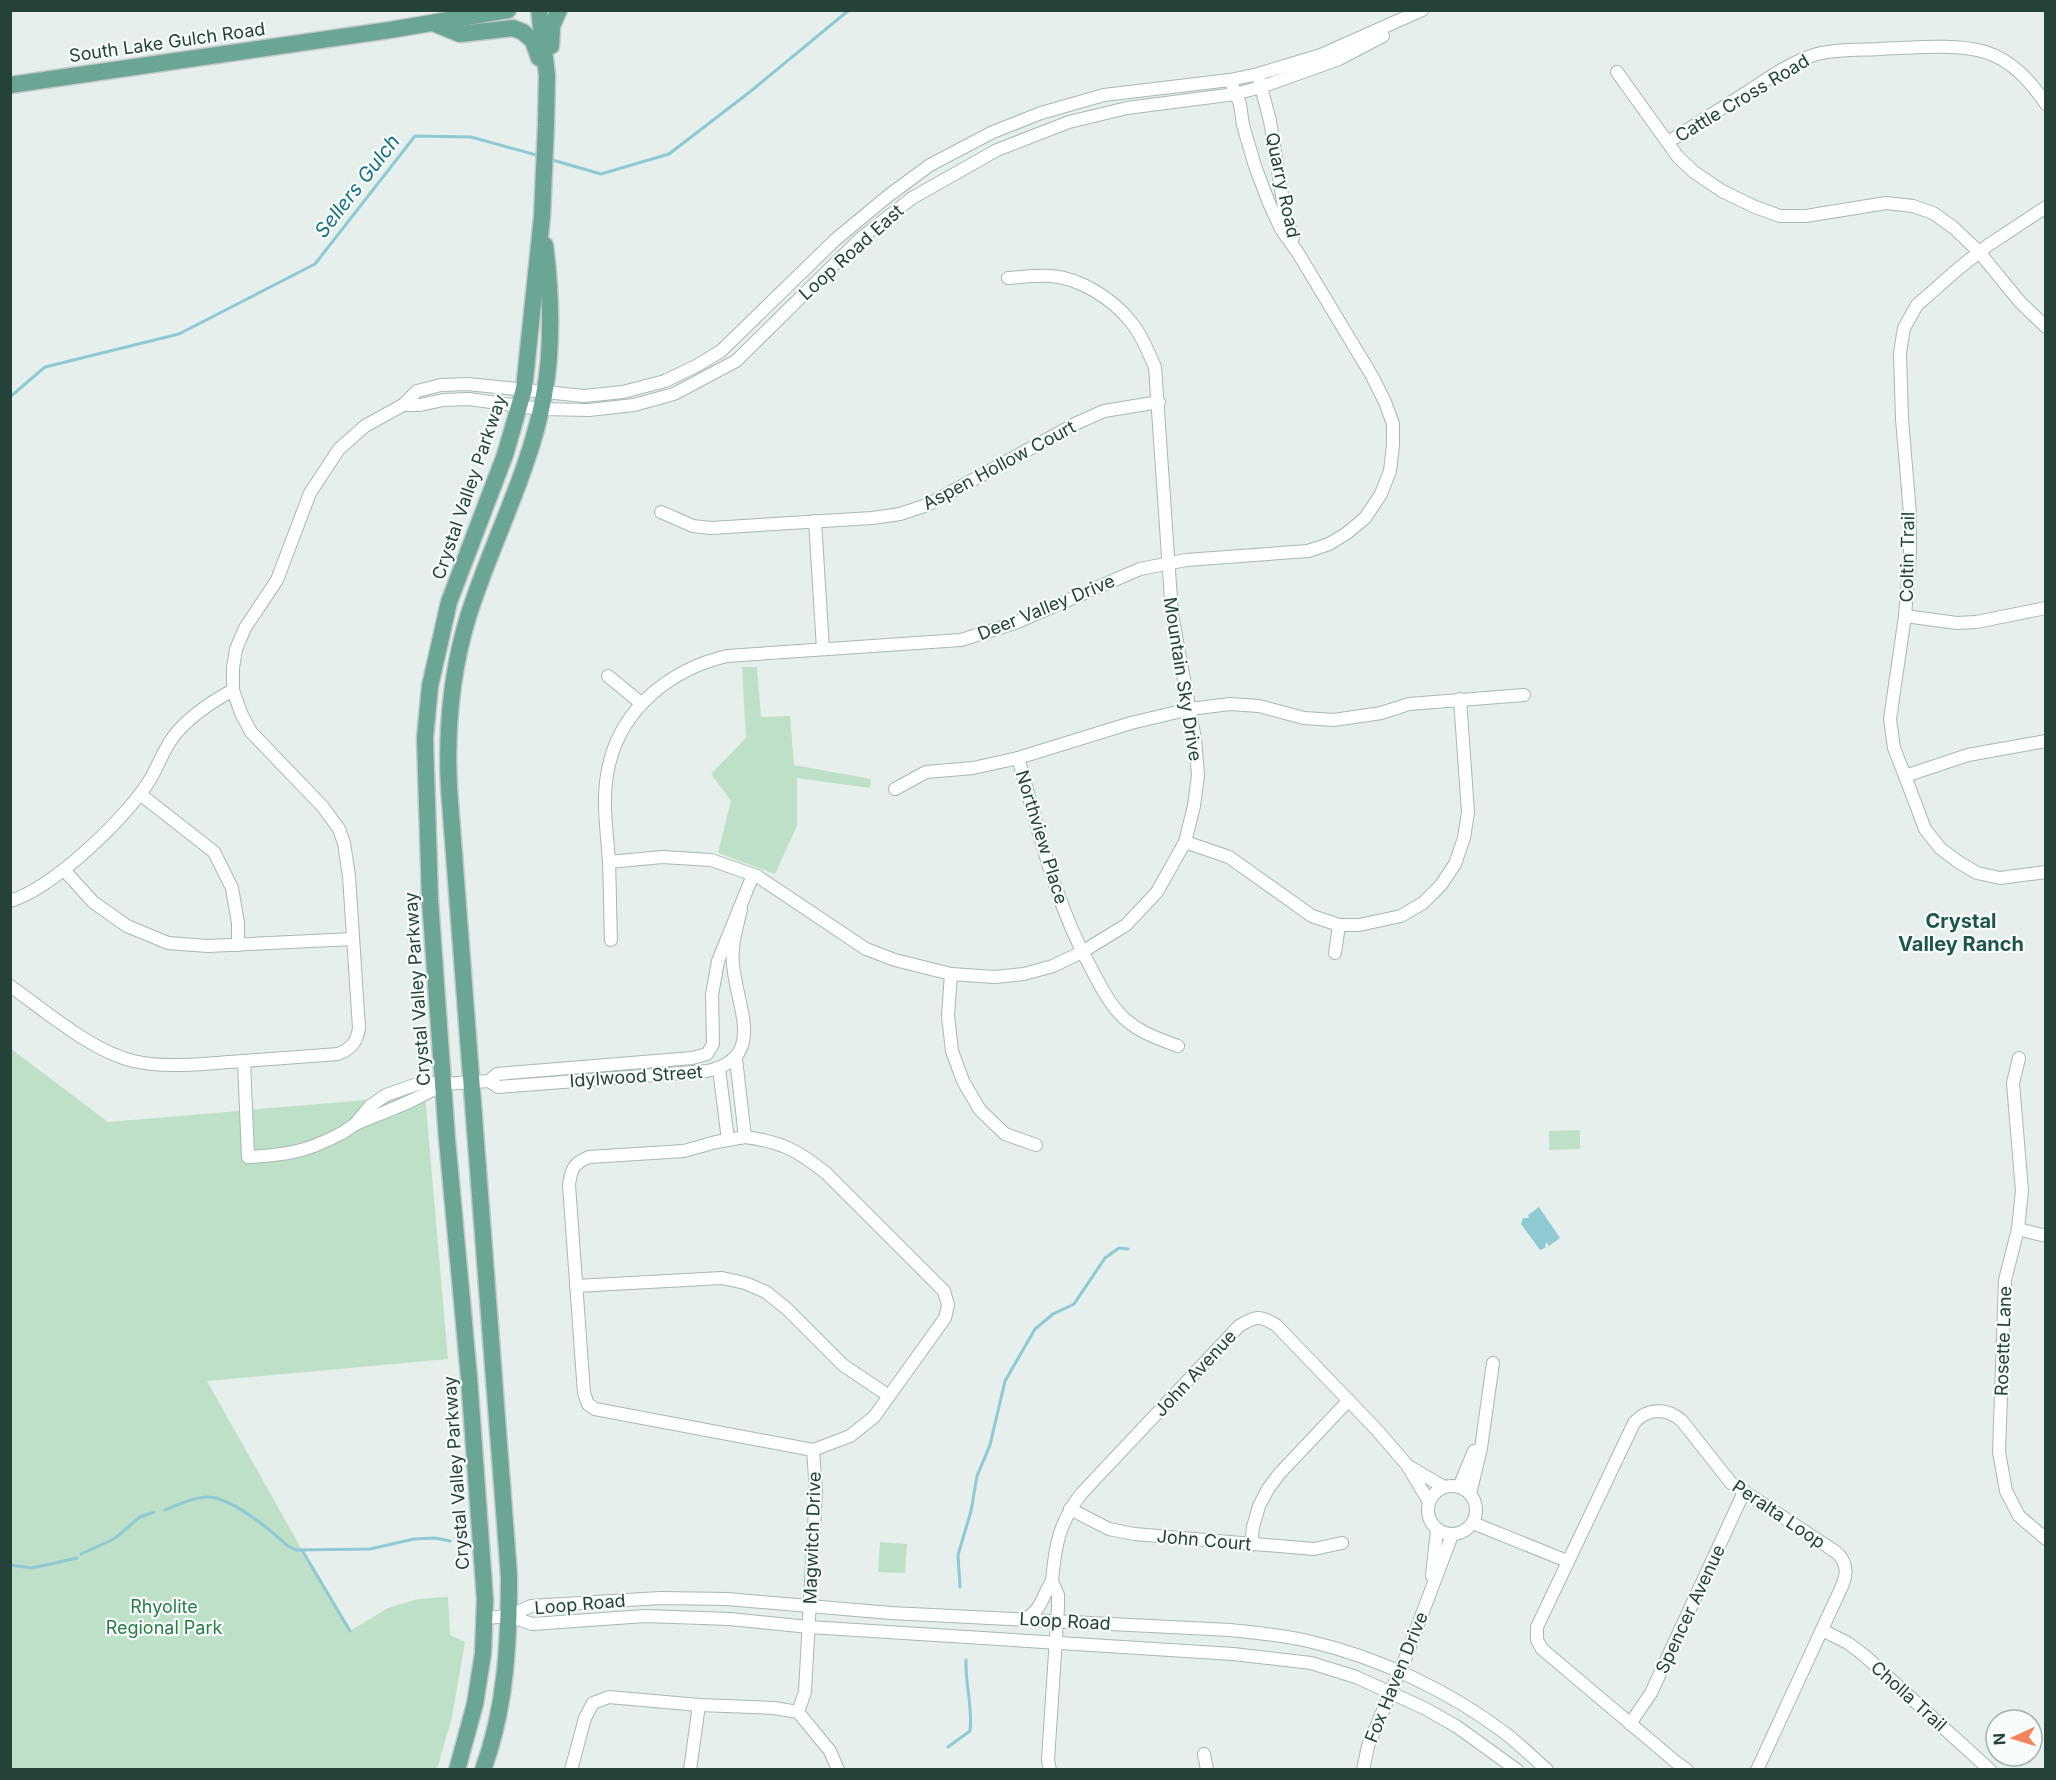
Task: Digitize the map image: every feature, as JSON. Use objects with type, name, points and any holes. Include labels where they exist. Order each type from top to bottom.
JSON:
[{"type":"main road","name":"South Lake Gulch Road","points":[[10,85],[508,10]]},
{"type":"main road","name":"Crystal Valley Parkway","points":[[457,1770],[475,1704],[483,1653],[485,1600],[430,900],[425,765],[427,712],[434,661],[449,602],[505,455],[522,397],[542,217],[547,75],[539,10]]},
{"type":"main road","points":[[547,75],[552,63],[552,26],[560,10]]},
{"type":"main road","points":[[432,23],[459,34],[502,28],[513,28],[523,32],[533,41],[547,75]]},
{"type":"main road","name":"Crystal Valley Parkway","points":[[483,1770],[492,1742],[504,1684],[509,1616],[509,1576],[447,752],[450,702],[455,669],[468,617],[527,458],[543,400],[548,358],[549,296],[542,217]]},
{"type":"street","name":"Loop Road East","points":[[543,400],[623,392],[664,381],[698,365],[721,351],[835,240],[888,196],[930,165],[993,132],[1041,113],[1104,95],[1230,80],[1258,74],[1321,55],[1422,10]]},
{"type":"street","name":"Loop Road East","points":[[233,690],[236,649],[245,628],[277,580],[310,493],[339,449],[365,426],[404,405],[417,391],[441,385],[468,384],[522,397],[600,410],[654,401],[695,384],[736,361],[860,239],[912,198],[997,150],[1070,122],[1127,108],[1235,94],[1261,87],[1339,59],[1428,10]]},
{"type":"street","name":"Cattle Cross Road","points":[[1668,142],[1796,63],[1816,54],[1837,51],[1966,48],[1986,52],[2012,65],[2033,85],[2046,104]]},
{"type":"street","points":[[1617,72],[1678,157],[1694,172],[1722,190],[1755,207],[1780,216],[1806,216],[1886,203],[1913,206],[1933,213],[1954,228],[1979,252],[2020,302],[2046,327]]},
{"type":"street","name":"Quarry Road","points":[[1258,74],[1269,120],[1285,214],[1298,253]]},
{"type":"street","name":"Quarry Road","points":[[1230,80],[1240,104],[1243,125],[1255,166],[1269,203],[1281,229],[1298,253]]},
{"type":"street","name":"Coltin Trail","points":[[2046,207],[1979,252],[1917,305],[1904,328],[1900,353],[1902,419],[1910,514],[1910,554],[1905,616],[1890,719],[1894,748],[1925,829],[1940,848],[1977,873],[2000,878],[2046,872]]},
{"type":"street","name":"Deer Valley Drive","points":[[611,940],[605,800],[609,765],[630,718],[666,682],[685,670],[705,661],[728,656],[939,642],[976,636],[1015,623],[1140,569],[1186,560],[1308,551],[1329,544],[1365,518],[1381,494],[1390,471],[1393,424],[1372,376],[1298,253]]},
{"type":"street","name":"Mountain Sky Drive","points":[[609,862],[662,857],[711,860],[753,875],[866,949],[895,960],[951,974],[995,977],[1024,974],[1053,966],[1082,952],[1126,925],[1157,892],[1185,842],[1194,806],[1198,775],[1195,739],[1172,614],[1155,367],[1144,342],[1131,321],[1112,303],[1093,290],[1052,276],[1008,278]]},
{"type":"street","name":"Aspen Hollow Court","points":[[661,512],[693,526],[711,528],[872,518],[900,514],[927,505],[1077,423],[1104,411],[1159,402]]},
{"type":"street","points":[[815,521],[823,649]]},
{"type":"street","points":[[1905,616],[1957,623],[1987,620],[2046,608]]},
{"type":"street","points":[[608,676],[642,704]]},
{"type":"street","points":[[10,901],[41,888],[100,837],[140,794],[164,750],[177,732],[207,705],[233,690],[241,714],[251,732],[323,807],[339,829],[344,843],[349,876],[358,1028],[354,1044],[344,1052],[329,1056],[161,1065],[132,1061],[87,1041],[10,986]]},
{"type":"street","points":[[895,789],[926,772],[973,768],[1018,758],[1131,723],[1190,709],[1230,704],[1259,706],[1304,718],[1334,720],[1381,713],[1409,704],[1524,695]]},
{"type":"street","points":[[1185,842],[1229,857],[1312,916],[1339,925],[1377,922],[1401,915],[1423,903],[1441,885],[1455,864],[1464,838],[1468,812],[1460,699]]},
{"type":"street","points":[[1905,776],[1968,755],[2046,741]]},
{"type":"street","name":"Northview Place","points":[[1018,758],[1054,886],[1082,952],[1107,998],[1120,1014],[1146,1035],[1178,1046]]},
{"type":"street","points":[[140,794],[213,852],[232,888],[238,924],[238,945]]},
{"type":"street","points":[[64,870],[93,902],[127,926],[168,943],[208,946],[352,939]]},
{"type":"street","name":"Idylwood Street","points":[[244,1061],[248,1156],[282,1155],[313,1147],[356,1124],[370,1106],[386,1095],[423,1082],[471,1083],[489,1081],[497,1074],[692,1059],[707,1054],[713,1044],[712,995],[718,961],[753,875]]},
{"type":"street","name":"Idylwood Street","points":[[489,1081],[498,1087],[707,1071],[719,1069],[736,1059],[743,1044],[744,1035],[732,952],[741,909]]},
{"type":"street","points":[[1335,953],[1339,925]]},
{"type":"street","points":[[951,974],[949,1028],[952,1051],[963,1081],[980,1110],[1005,1134],[1036,1145]]},
{"type":"street","name":"Rosette Lane","points":[[2019,1058],[2013,1083],[2022,1191],[2018,1229],[2005,1280],[1999,1452],[2006,1491],[2019,1516],[2046,1539]]},
{"type":"street","points":[[736,1059],[745,1137]]},
{"type":"street","points":[[719,1069],[728,1140]]},
{"type":"street","points":[[745,1137],[770,1140],[787,1146],[808,1158],[826,1173],[944,1291],[948,1305],[945,1318],[874,1417],[850,1436],[813,1450],[595,1409],[588,1404],[584,1393],[569,1185],[570,1172],[577,1162],[589,1157],[684,1151],[745,1137]]},
{"type":"street","points":[[2018,1229],[2046,1236]]},
{"type":"street","points":[[576,1286],[722,1278],[745,1283],[766,1292],[787,1309],[843,1365],[889,1396]]},
{"type":"street","name":"John Avenue","points":[[1050,1770],[1048,1760],[1058,1595],[1052,1581],[1054,1553],[1059,1532],[1070,1509],[1081,1494],[1239,1326],[1252,1318],[1265,1318],[1276,1325],[1407,1465],[1429,1502]]},
{"type":"street","points":[[1470,1494],[1484,1428],[1493,1363]]},
{"type":"street","points":[[1251,1545],[1259,1506],[1268,1489],[1348,1400]]},
{"type":"street","name":"Peralta Loop","points":[[1630,1724],[1542,1649],[1537,1640],[1537,1628],[1634,1423],[1640,1416],[1661,1410],[1676,1415],[1682,1421],[1731,1483],[1836,1552],[1845,1562],[1846,1577],[1757,1770]]},
{"type":"street","points":[[1459,1487],[1484,1428]]},
{"type":"street","name":"Magwitch Drive","points":[[798,1713],[805,1692],[810,1605],[816,1491],[813,1450]]},
{"type":"street","name":"John Avenue","points":[[1407,1465],[1443,1487]]},
{"type":"street","points":[[1443,1487],[1459,1487],[1470,1494],[1476,1508],[1473,1523],[1460,1533],[1452,1535],[1437,1530],[1433,1525],[1428,1514],[1429,1502],[1443,1487]]},
{"type":"street","name":"Spencer Avenue","points":[[1630,1724],[1651,1693],[1744,1492]]},
{"type":"street","name":"John Court","points":[[1070,1509],[1093,1522],[1120,1532],[1314,1549],[1342,1543]]},
{"type":"street","points":[[1473,1523],[1567,1561]]},
{"type":"street","name":"Fox Haven Drive","points":[[1432,1586],[1437,1530]]},
{"type":"street","name":"Fox Haven Drive","points":[[1363,1770],[1368,1746],[1452,1535]]},
{"type":"street","name":"John Avenue","points":[[1025,1619],[1040,1607],[1044,1593],[1052,1581]]},
{"type":"street","name":"Loop Road","points":[[509,1616],[531,1606],[660,1598],[727,1599],[891,1613],[1230,1630],[1273,1635],[1311,1641],[1354,1653],[1435,1689],[1505,1733],[1547,1770]]},
{"type":"street","points":[[485,1618],[509,1616]]},
{"type":"street","name":"Loop Road","points":[[509,1616],[532,1624],[645,1616],[730,1619],[808,1627],[1233,1654],[1311,1663],[1356,1677],[1456,1726],[1517,1770]]},
{"type":"street","name":"Cholla Trail","points":[[1822,1630],[1848,1643],[1865,1656],[1990,1770]]},
{"type":"street","points":[[571,1770],[585,1718],[593,1703],[609,1697],[699,1706],[774,1708],[798,1713],[830,1751],[838,1770]]},
{"type":"street","points":[[690,1770],[699,1706]]},
{"type":"street","points":[[1630,1724],[1687,1770]]},
{"type":"street","points":[[1204,1754],[1207,1770]]},
{"type":"green space","points":[[742,667],[757,667],[761,717],[790,716],[794,765],[871,779],[870,788],[797,778],[797,826],[775,874],[718,853],[731,801],[711,774],[746,738]]},
{"type":"green space","name":"Rhyolite Regional Park","points":[[10,1048],[108,1122],[425,1095],[448,1359],[207,1381],[350,1631],[388,1608],[418,1599],[448,1597],[450,1635],[465,1642],[452,1717],[437,1769],[11,1769]]},
{"type":"green space","points":[[1580,1130],[1580,1149],[1549,1150],[1549,1131]]},
{"type":"green space","points":[[880,1542],[907,1544],[905,1573],[878,1572]]},
{"type":"water","points":[[1539,1207],[1560,1238],[1549,1246],[1546,1242],[1545,1248],[1540,1250],[1521,1224],[1523,1218],[1529,1218],[1528,1215]]},
{"type":"waterway","name":"Sellers Gulch","points":[[549,159],[601,174],[669,154],[751,91],[849,10]]},
{"type":"waterway","name":"Sellers Gulch","points":[[10,397],[45,367],[179,334],[315,264],[415,136],[471,137],[540,156]]},
{"type":"waterway","points":[[960,1587],[958,1555],[971,1511],[977,1476],[990,1445],[1005,1381],[1035,1329],[1053,1314],[1074,1304],[1105,1258],[1119,1248],[1128,1249]]},
{"type":"waterway","points":[[165,1510],[205,1497],[226,1501],[249,1514],[296,1550],[370,1549],[414,1539],[435,1538],[450,1541]]},
{"type":"waterway","points":[[81,1554],[114,1539],[140,1517],[154,1512]]},
{"type":"waterway","points":[[302,1550],[350,1631]]},
{"type":"waterway","points":[[10,1565],[32,1568],[77,1558]]},
{"type":"waterway","points":[[948,1747],[970,1731],[966,1660]]},
{"type":"district","name":"Crystal Valley Ranch","points":[[1961,932]]}]
